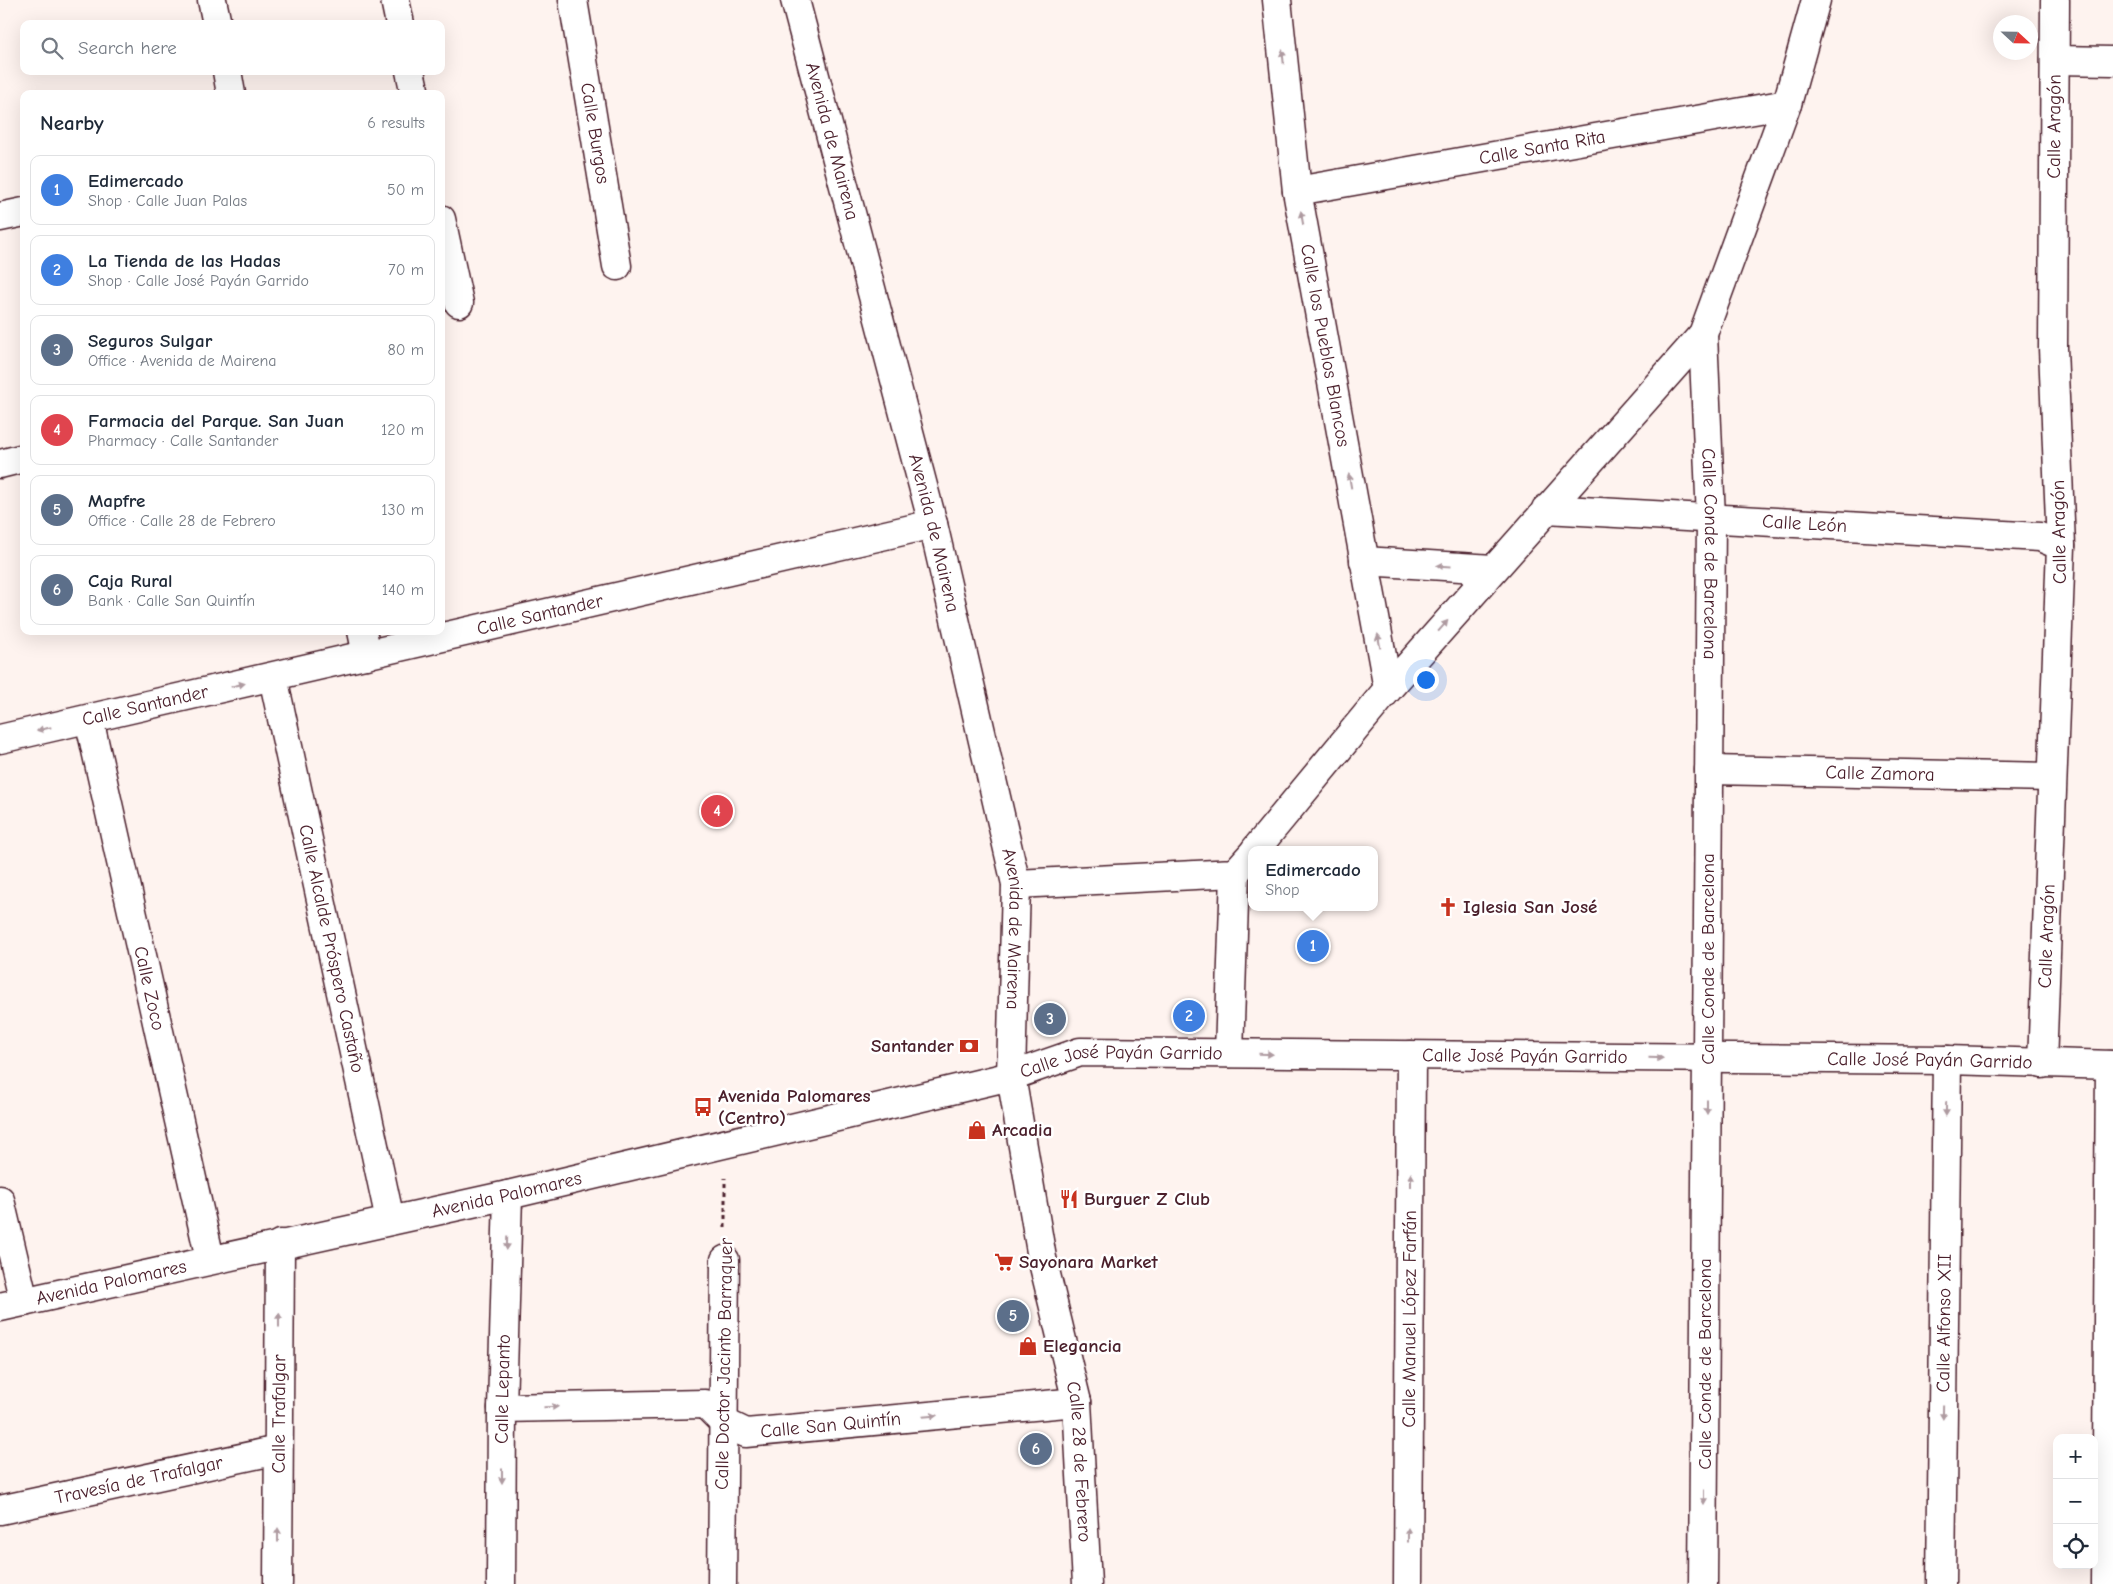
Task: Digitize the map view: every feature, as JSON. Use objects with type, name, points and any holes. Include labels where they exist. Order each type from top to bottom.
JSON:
[{"type":"street","points":[[212,0],[216,20]]},
{"type":"street","points":[[395,0],[399,20]]},
{"type":"street","name":"Calle Burgos","points":[[573,0],[617,266]]},
{"type":"street","name":"Avenida de Mairena","points":[[794,0],[933,524],[1016,884],[1012,1076]]},
{"type":"street","name":"Calle los Pueblos Blancos","points":[[1277,0],[1297,191],[1388,689]]},
{"type":"street","points":[[1258,846],[1388,689],[1703,334],[1787,104],[1816,0]]},
{"type":"street","name":"Calle Aragón","points":[[2042,1064],[2061,546],[2053,348],[2055,0]]},
{"type":"street","points":[[2055,60],[2113,61]]},
{"type":"street","points":[[228,75],[230,90]]},
{"type":"street","points":[[411,75],[414,90]]},
{"type":"street","name":"Calle Santa Rita","points":[[1297,191],[1787,104]]},
{"type":"street","points":[[0,217],[20,213]]},
{"type":"street","points":[[445,238],[459,303]]},
{"type":"street","name":"Calle Conde de Barcelona","points":[[1703,334],[1711,518],[1703,1584]]},
{"type":"street","points":[[0,464],[20,459]]},
{"type":"street","name":"Calle León","points":[[1546,509],[2040,537],[2061,546]]},
{"type":"street","name":"Calle Santander","points":[[445,626],[933,524]]},
{"type":"street","points":[[1364,561],[1493,569]]},
{"type":"street","name":"Calle Santander","points":[[0,739],[273,677],[365,643],[403,635]]},
{"type":"street","name":"Calle Alcalde Próspero Castaño","points":[[273,677],[390,1220]]},
{"type":"street","name":"Calle Zoco","points":[[89,719],[210,1259]]},
{"type":"street","name":"Calle Zamora","points":[[1709,770],[2052,777]]},
{"type":"street","points":[[1016,884],[1244,864],[1228,1053]]},
{"type":"street","name":"Calle José Payán Garrido","points":[[1012,1076],[1080,1052],[1947,1060],[2112,1065]]},
{"type":"street","name":"Calle Manuel López Farfán","points":[[1408,1584],[1411,1055]]},
{"type":"street","name":"Calle Alfonso XII","points":[[1941,1584],[1947,1060]]},
{"type":"street","points":[[2106,1584],[2112,1065]]},
{"type":"street","name":"Avenida Palomares","points":[[12,1305],[210,1259],[508,1194],[1012,1076]]},
{"type":"street","name":"Calle 28 de Febrero","points":[[1012,1076],[1042,1258],[1078,1402],[1087,1584]]},
{"type":"street","name":"Calle Lepanto","points":[[502,1584],[502,1408],[508,1194]]},
{"type":"street","points":[[0,1200],[12,1305]]},
{"type":"street","name":"Calle Trafalgar","points":[[278,1584],[280,1244]]},
{"type":"street","name":"Calle Doctor Jacinto Barraquer","points":[[722,1584],[724,1260]]},
{"type":"street","name":"Calle San Quintín","points":[[502,1408],[705,1404],[723,1422],[746,1433],[1078,1402]]},
{"type":"street","name":"Travesía de Trafalgar","points":[[0,1510],[278,1450]]},
{"type":"path","name":"Calle Doctor Jacinto Barraquer","points":[[724,1260],[726,1143]]},
{"type":"place","name":"Farmacia del Parque. San Juan","points":[[717,811]]},
{"type":"place","name":"Iglesia San José","points":[[1448,907]]},
{"type":"place","name":"Edimercado","points":[[1313,946]]},
{"type":"place","name":"La Tienda de las Hadas","points":[[1189,1016]]},
{"type":"place","name":"Seguros Sulgar","points":[[1050,1019]]},
{"type":"place","name":"Santander","points":[[969,1046]]},
{"type":"place","name":"Avenida Palomares (Centro)","points":[[703,1107]]},
{"type":"place","name":"Arcadia","points":[[977,1130]]},
{"type":"place","name":"Burguer Z Club","points":[[1069,1199]]},
{"type":"place","name":"Sayonara Market","points":[[1004,1262]]},
{"type":"place","name":"Mapfre","points":[[1013,1316]]},
{"type":"place","name":"Elegancia","points":[[1028,1346]]},
{"type":"place","name":"Caja Rural","points":[[1036,1449]]}]
